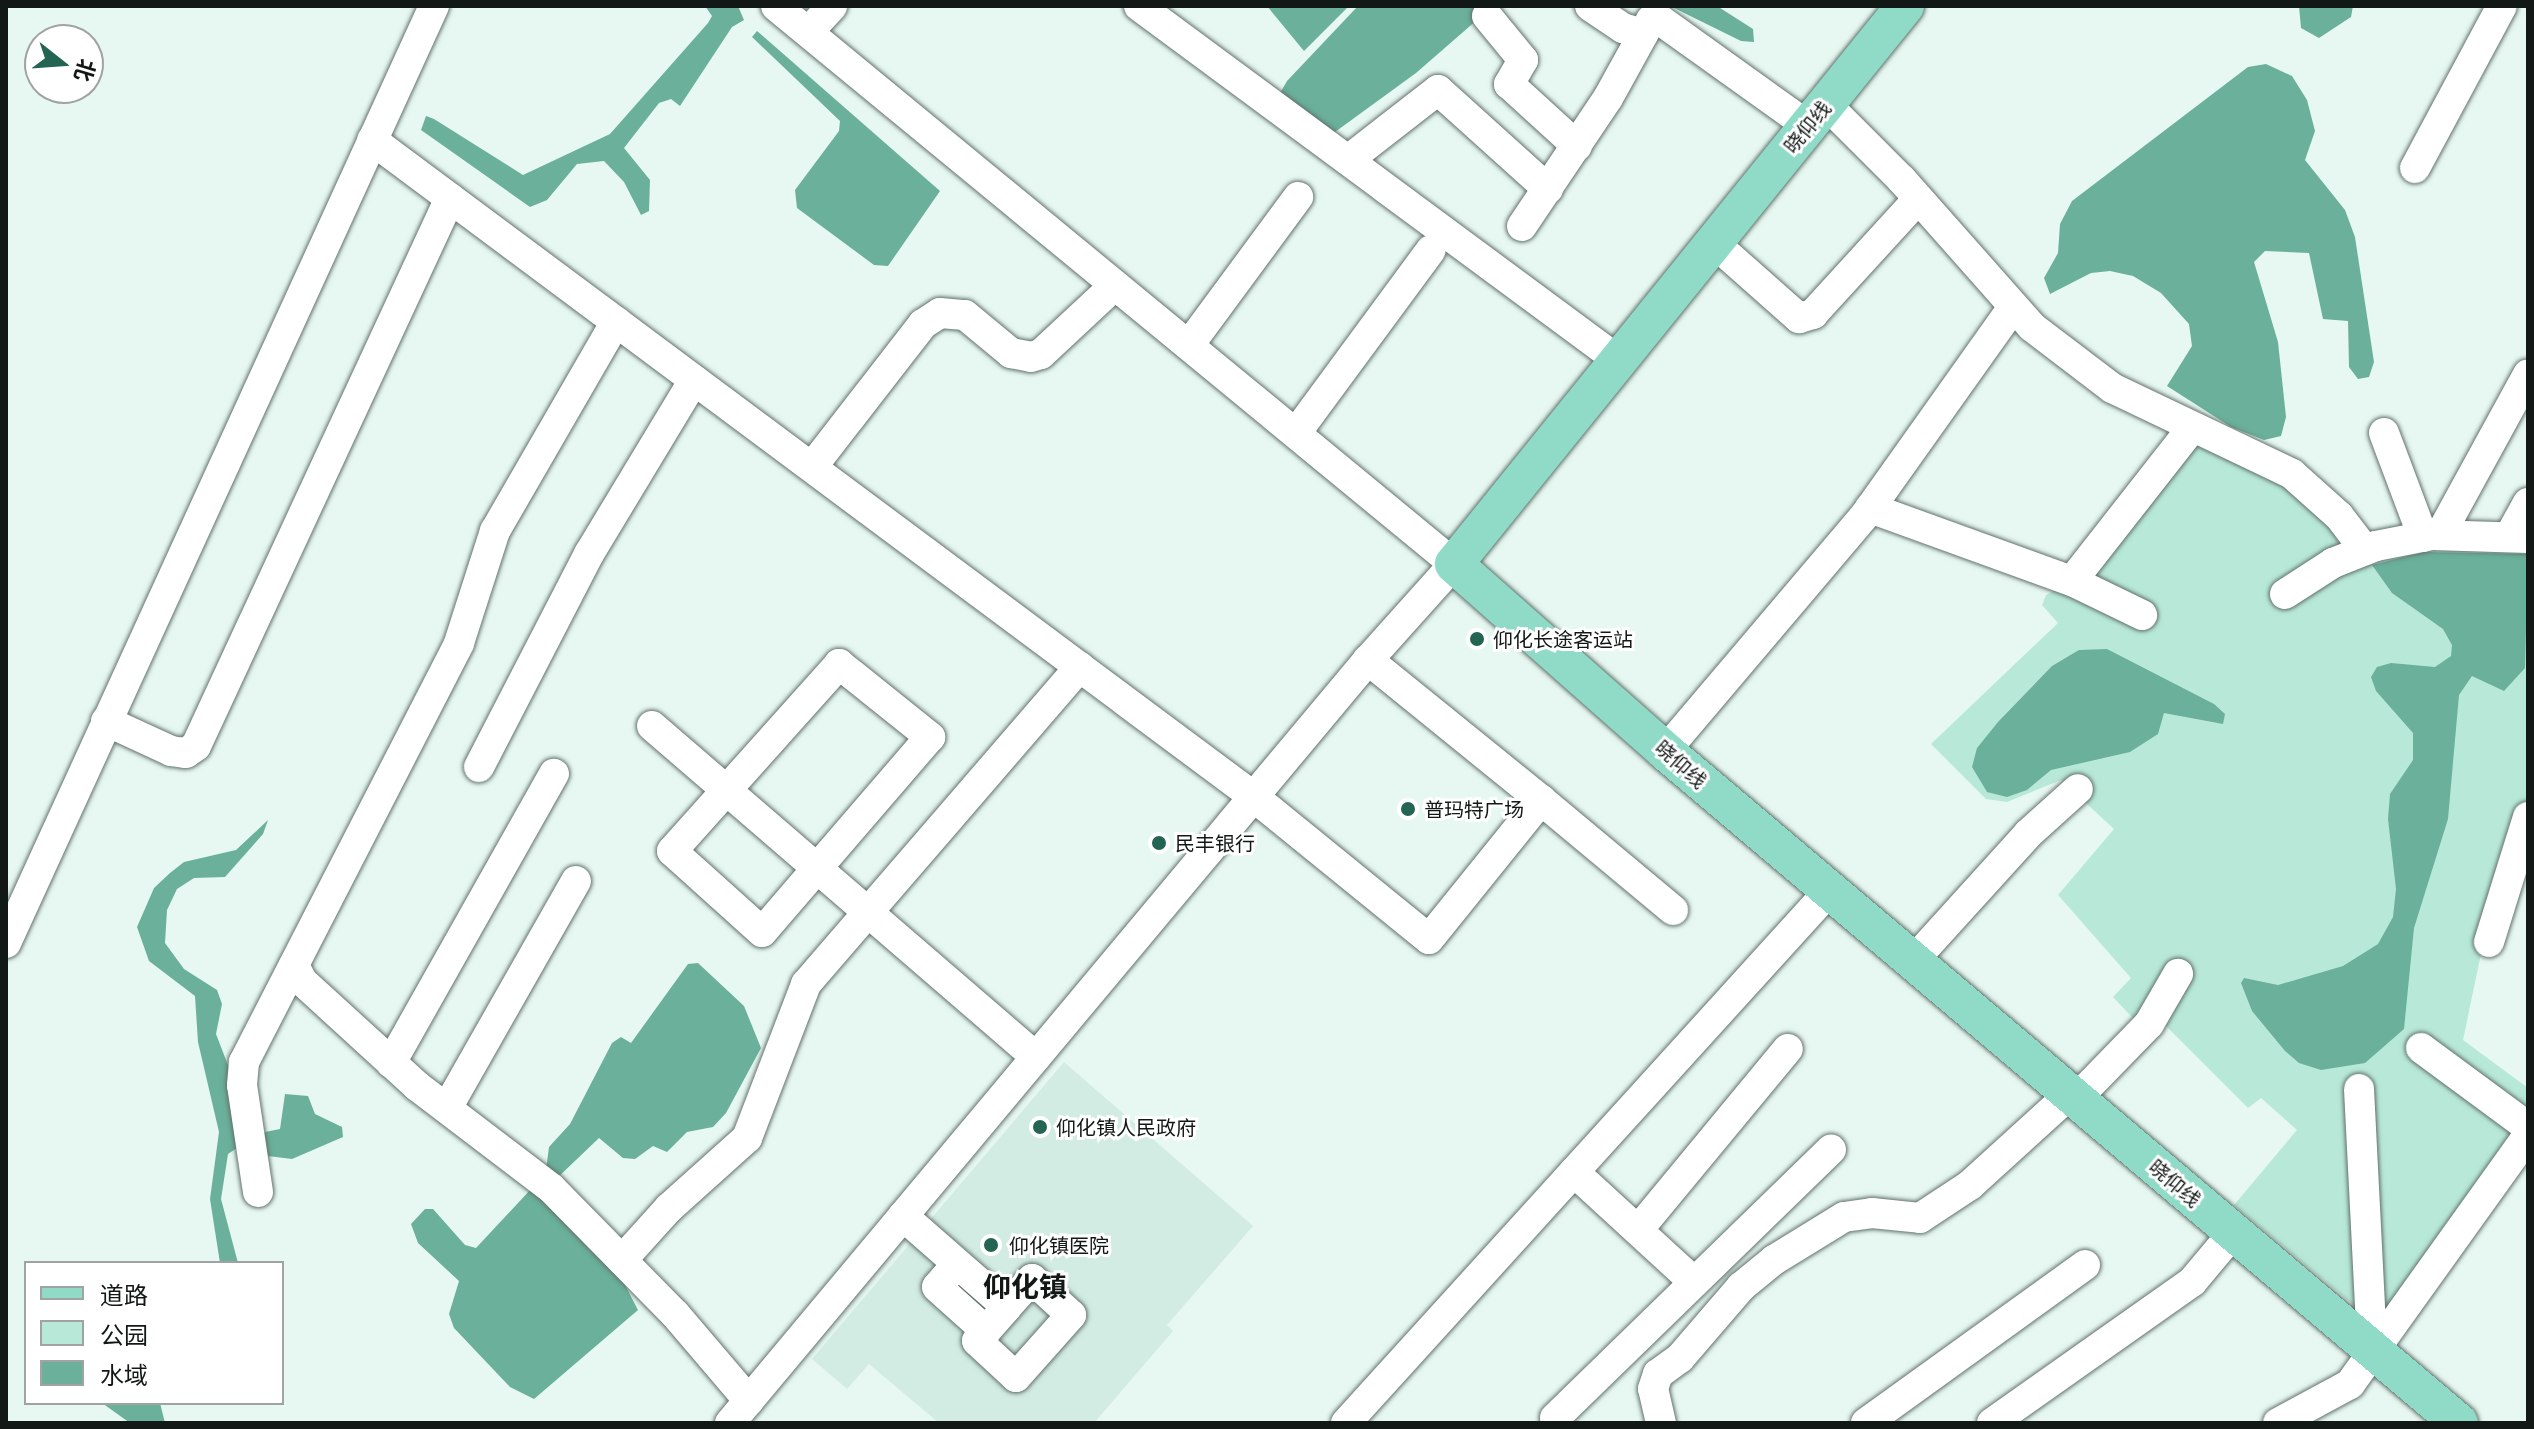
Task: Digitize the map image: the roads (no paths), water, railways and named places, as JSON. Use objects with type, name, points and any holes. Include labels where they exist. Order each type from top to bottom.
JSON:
[{"type":"main road","name":"晓仰线","points":[[1905,6],[1454,564],[1665,751],[2459,1423]]},
{"type":"street","points":[[6,943],[434,6]]},
{"type":"street","points":[[294,965],[302,981],[391,1063],[551,1188],[622,1260],[739,1412],[1368,660],[1454,564],[776,6]]},
{"type":"street","points":[[809,31],[832,6]]},
{"type":"street","points":[[1139,6],[1618,360]]},
{"type":"street","points":[[1590,6],[1623,28],[1643,34]]},
{"type":"street","points":[[2415,168],[2502,6]]},
{"type":"street","points":[[1487,16],[1523,60],[1509,84],[1577,146]]},
{"type":"street","points":[[1522,226],[1577,146],[1651,20],[1660,20],[1817,115],[1918,199],[2013,307],[2112,388],[2292,474],[2339,516],[2365,550]]},
{"type":"street","points":[[1348,160],[1438,90],[1548,189]]},
{"type":"street","points":[[372,140],[1254,797],[1429,939],[1541,800]]},
{"type":"street","points":[[1189,345],[1298,197]]},
{"type":"street","points":[[106,721],[171,751],[186,753],[196,746],[450,198]]},
{"type":"street","points":[[1713,242],[1799,318],[1813,314],[1918,199]]},
{"type":"street","points":[[1296,433],[1431,250]]},
{"type":"street","points":[[812,467],[923,324],[940,313],[965,315],[1011,353],[1031,357],[1041,354],[1115,285]]},
{"type":"street","points":[[1665,751],[1773,630],[1870,508],[2013,307]]},
{"type":"street","points":[[258,1192],[242,1085],[244,1062],[459,643],[495,531],[616,321]]},
{"type":"street","points":[[2431,536],[2528,374]]},
{"type":"street","points":[[479,767],[589,554],[694,380]]},
{"type":"street","points":[[2072,581],[2192,428]]},
{"type":"street","points":[[2384,433],[2431,536]]},
{"type":"street","points":[[2285,594],[2333,563],[2365,550],[2431,536],[2518,538],[2528,503]]},
{"type":"street","points":[[1870,508],[2072,581],[2142,615]]},
{"type":"street","points":[[1368,660],[1673,910]]},
{"type":"street","points":[[839,664],[930,737],[762,932],[672,851],[726,790],[839,664]]},
{"type":"street","points":[[622,1260],[669,1208],[747,1138],[806,984],[1080,667]]},
{"type":"street","points":[[652,726],[1036,1057]]},
{"type":"street","points":[[391,1063],[554,774]]},
{"type":"street","points":[[1913,961],[2028,834],[2078,789]]},
{"type":"street","points":[[2489,942],[2523,852],[2528,817]]},
{"type":"street","points":[[447,1108],[576,881]]},
{"type":"street","points":[[1346,1423],[1830,890]]},
{"type":"street","points":[[1661,1423],[1653,1389],[1658,1374],[1680,1358],[1741,1287],[1774,1260],[1844,1217],[1872,1213],[1920,1218],[1970,1185],[2073,1097],[2149,1024],[2178,974]]},
{"type":"street","points":[[2421,1048],[2528,1127]]},
{"type":"street","points":[[1638,1230],[1788,1049]]},
{"type":"street","points":[[2359,1089],[2372,1349]]},
{"type":"street","points":[[2278,1423],[2350,1384],[2372,1349],[2528,1135]]},
{"type":"street","points":[[1555,1418],[1831,1150]]},
{"type":"street","points":[[1574,1172],[1694,1282]]},
{"type":"street","points":[[903,1216],[1007,1307]]},
{"type":"street","points":[[1992,1423],[2192,1282],[2234,1232]]},
{"type":"street","points":[[957,1264],[937,1287],[986,1331]]},
{"type":"street","points":[[1866,1423],[1907,1412],[2085,1265]]},
{"type":"street","points":[[1032,1279],[1071,1315],[1016,1377],[977,1341],[1007,1307],[1032,1279]]},
{"type":"water","points":[[705,6],[738,6],[744,20],[732,27],[680,106],[671,99],[659,103],[624,148],[650,180],[649,211],[641,215],[624,182],[604,161],[577,164],[547,200],[530,207],[421,130],[426,116],[434,119],[523,175],[610,134],[708,23],[712,16]]},
{"type":"water","points":[[1267,6],[1349,6],[1304,51]]},
{"type":"water","points":[[1358,6],[1493,6],[1416,73],[1335,132],[1323,135],[1279,95],[1287,81]]},
{"type":"water","points":[[1670,6],[1717,6],[1753,29],[1754,42],[1741,41]]},
{"type":"water","points":[[2299,6],[2353,6],[2351,17],[2319,38],[2301,28]]},
{"type":"water","points":[[757,31],[940,191],[888,266],[874,265],[797,208],[795,190],[839,131],[840,121],[752,37]]},
{"type":"water","points":[[2266,64],[2292,76],[2307,100],[2315,131],[2305,160],[2345,210],[2355,237],[2374,362],[2369,377],[2358,379],[2349,367],[2348,321],[2323,319],[2309,253],[2265,251],[2254,262],[2278,342],[2286,417],[2281,436],[2264,440],[2231,427],[2167,386],[2192,346],[2189,324],[2161,293],[2133,276],[2110,271],[2091,273],[2050,294],[2044,278],[2058,253],[2060,224],[2072,201],[2248,67]]},
{"type":"water","points":[[2424,552],[2528,554],[2525,668],[2504,691],[2472,676],[2459,695],[2448,819],[2414,928],[2404,1029],[2365,1063],[2321,1070],[2299,1063],[2285,1051],[2252,1011],[2241,983],[2244,978],[2278,985],[2343,966],[2378,944],[2393,917],[2396,889],[2388,819],[2390,794],[2413,760],[2413,733],[2376,691],[2371,677],[2377,667],[2391,663],[2435,667],[2451,656],[2452,645],[2443,629],[2392,593],[2372,565]]},
{"type":"water","points":[[2107,649],[2214,704],[2225,714],[2223,724],[2164,713],[2158,734],[2130,752],[2051,770],[2027,790],[2007,797],[1987,792],[1972,767],[1977,748],[1998,722],[2052,666],[2079,650]]},
{"type":"water","points":[[268,820],[263,834],[225,877],[194,878],[177,889],[167,910],[165,943],[184,969],[217,990],[222,1004],[216,1034],[231,1073],[240,1146],[228,1154],[221,1199],[237,1261],[220,1261],[210,1199],[219,1132],[198,1042],[195,996],[149,961],[137,927],[154,888],[184,862],[236,850]]},
{"type":"water","points":[[698,963],[744,1006],[761,1048],[726,1113],[713,1127],[687,1132],[667,1152],[653,1146],[635,1159],[623,1158],[599,1138],[554,1181],[546,1170],[549,1147],[570,1124],[612,1043],[621,1037],[631,1043],[688,964]]},
{"type":"water","points":[[285,1094],[308,1096],[315,1114],[342,1127],[343,1137],[292,1159],[268,1156],[262,1151],[260,1133],[280,1129]]},
{"type":"water","points":[[532,1188],[624,1283],[638,1310],[534,1399],[510,1387],[454,1328],[449,1314],[459,1281],[418,1243],[411,1224],[425,1209],[433,1209],[465,1245],[476,1248]]},
{"type":"water","points":[[105,1405],[160,1405],[165,1423],[130,1423]]},
{"type":"place","name":"仰化长途客运站","points":[[1477,639]]},
{"type":"place","name":"普玛特广场","points":[[1408,809]]},
{"type":"place","name":"民丰银行","points":[[1159,843]]},
{"type":"place","name":"仰化镇人民政府","points":[[1040,1127]]},
{"type":"place","name":"仰化镇医院","points":[[991,1245]]},
{"type":"district","name":"仰化镇","points":[[1025,1287]]}]
